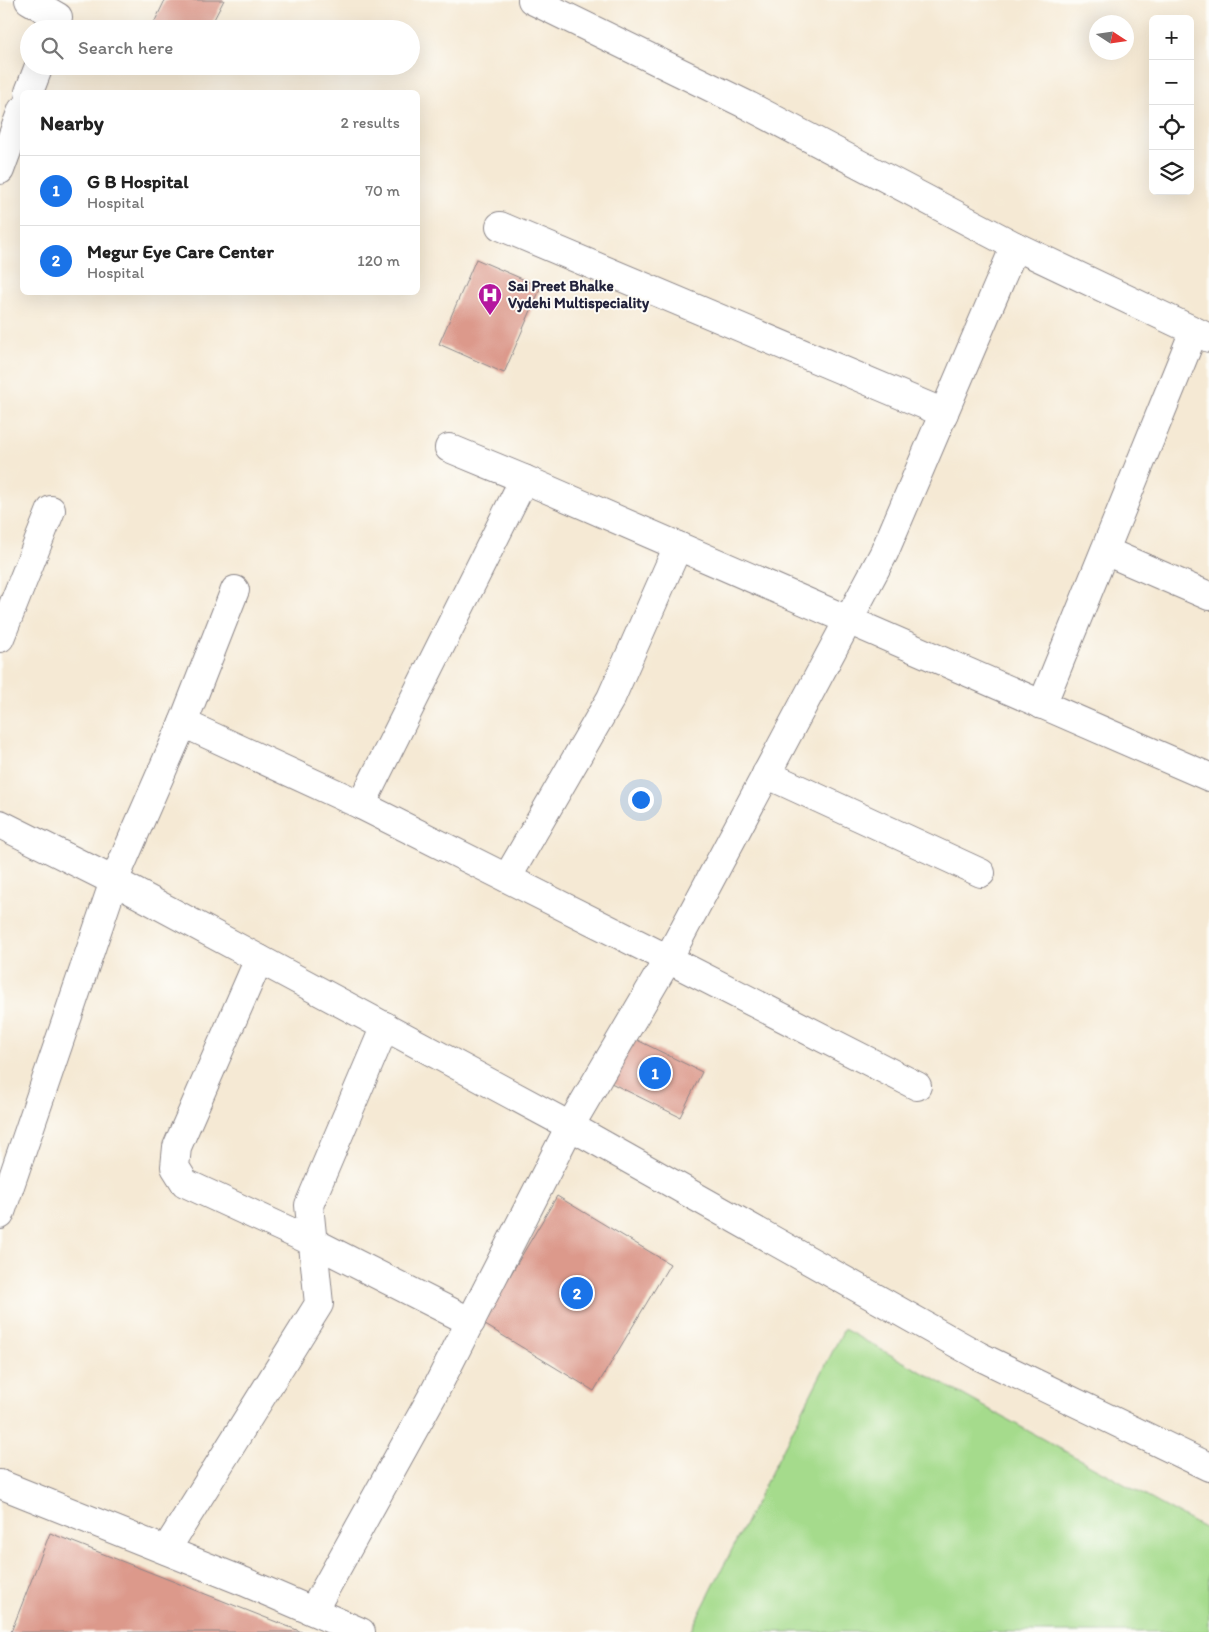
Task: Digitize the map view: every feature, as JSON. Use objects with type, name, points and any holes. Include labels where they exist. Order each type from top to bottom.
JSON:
[{"type":"street","points":[[29,0],[60,15]]},
{"type":"street","points":[[532,0],[749,106],[1015,246],[1202,334],[1104,551],[1042,705]]},
{"type":"street","points":[[30,90],[36,75]]},
{"type":"street","points":[[0,170],[20,115]]},
{"type":"street","points":[[500,226],[944,413]]},
{"type":"street","points":[[312,1611],[434,1393],[570,1126],[668,959],[884,553],[1015,246]]},
{"type":"street","points":[[449,448],[1209,778]]},
{"type":"street","points":[[361,805],[524,479]]},
{"type":"street","points":[[0,638],[51,510]]},
{"type":"street","points":[[507,878],[611,698],[678,546]]},
{"type":"street","points":[[1104,551],[1209,596]]},
{"type":"street","points":[[0,1215],[114,882],[183,723],[235,590]]},
{"type":"street","points":[[183,723],[361,805],[916,1086]]},
{"type":"street","points":[[766,774],[981,873]]},
{"type":"street","points":[[0,824],[114,882],[570,1126],[979,1356],[1209,1466]]},
{"type":"street","points":[[259,959],[177,1147],[175,1167],[186,1183],[313,1242],[471,1322]]},
{"type":"street","points":[[166,1550],[319,1304],[309,1206],[385,1026]]},
{"type":"street","points":[[0,1484],[166,1550],[361,1632]]},
{"type":"green space","points":[[844,1329],[1209,1531],[1209,1632],[690,1632]]},
{"type":"building","points":[[165,0],[224,0],[214,20],[155,20]]},
{"type":"building","name":"Sai Preet Bhalke Vydehi Multispeciality","points":[[476,259],[541,287],[504,373],[439,344]]},
{"type":"building","points":[[627,1035],[702,1072],[680,1117],[605,1080]]},
{"type":"building","points":[[557,1196],[670,1264],[594,1391],[482,1323]]},
{"type":"building","points":[[50,1533],[302,1632],[11,1632]]},
{"type":"place","name":"Sai Preet Bhalke Vydehi Multispeciality","points":[[490,316]]},
{"type":"place","name":"G B Hospital","points":[[655,1073]]},
{"type":"place","name":"Megur Eye Care Center","points":[[577,1293]]}]
